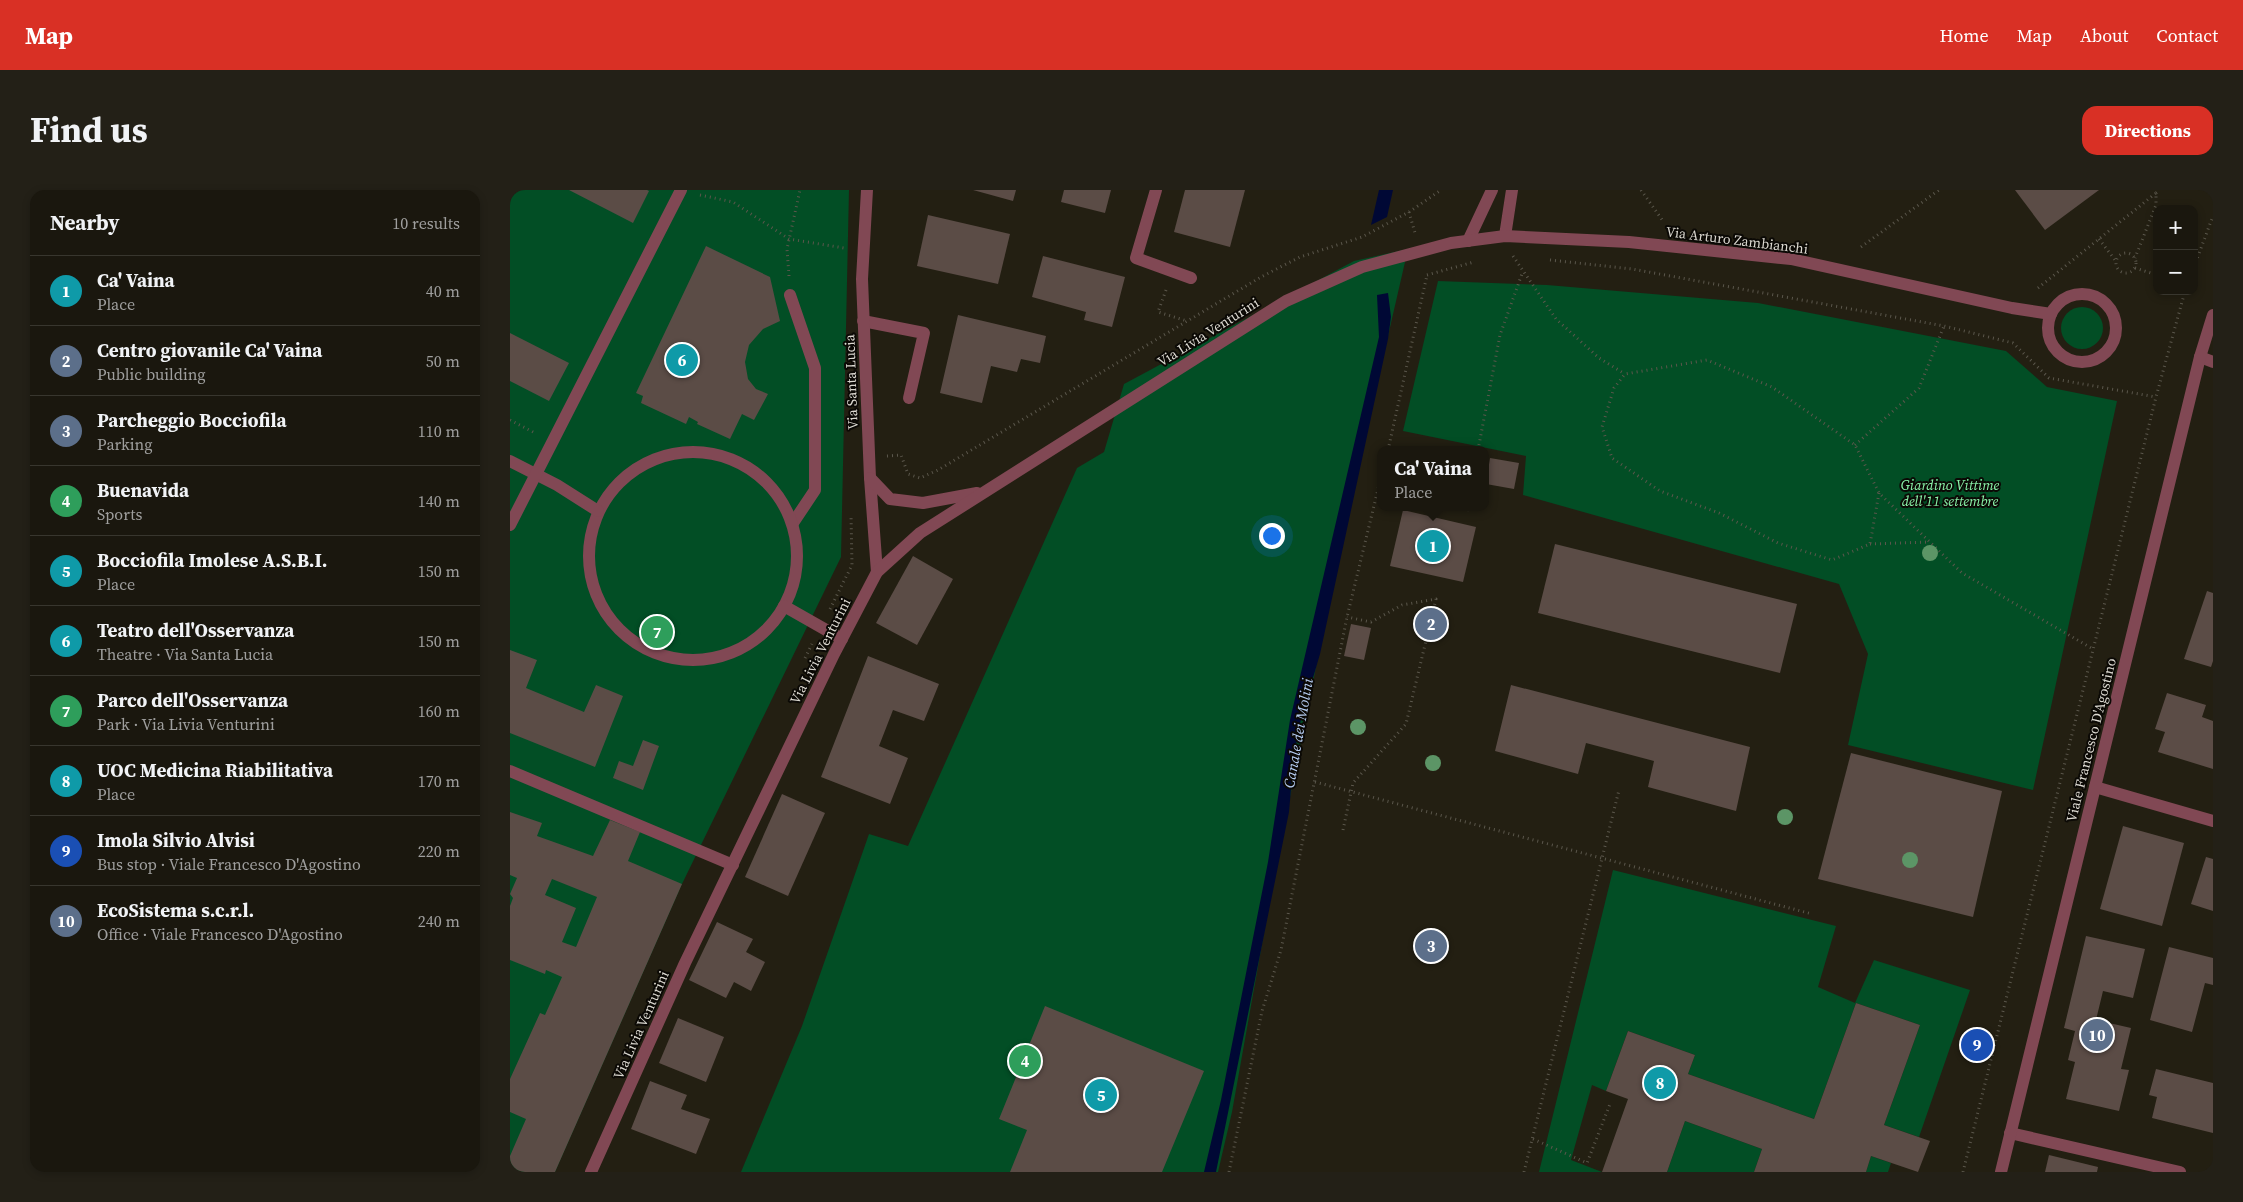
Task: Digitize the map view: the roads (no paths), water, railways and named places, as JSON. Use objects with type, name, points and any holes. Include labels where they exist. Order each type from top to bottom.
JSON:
[{"type":"street","points":[[510,525],[682,190]]},
{"type":"street","name":"Via Santa Lucia","points":[[867,190],[862,279],[863,321],[870,478],[877,572]]},
{"type":"street","points":[[1156,190],[1136,258],[1191,278]]},
{"type":"street","points":[[1468,241],[1492,190]]},
{"type":"street","points":[[1505,236],[1512,190]]},
{"type":"street","name":"Via Livia Venturini","points":[[591,1172],[685,963],[842,639],[877,572],[920,533],[1286,301],[1362,267],[1420,250],[1505,236]]},
{"type":"street","name":"Via Arturo Zambianchi","points":[[1505,236],[1629,242],[1791,259],[2012,308],[2051,314]]},
{"type":"street","points":[[2077,294],[2088,294],[2099,298],[2111,310],[2116,326],[2115,338],[2110,348],[2102,356],[2086,361],[2070,359],[2060,354],[2051,341],[2048,325],[2051,314],[2057,304],[2077,294]]},
{"type":"street","points":[[790,295],[815,368],[815,490],[793,523]]},
{"type":"street","name":"Viale Francesco D'Agostino","points":[[2001,1172],[2200,357],[2213,315]]},
{"type":"street","points":[[863,321],[924,333],[909,398]]},
{"type":"street","points":[[2200,357],[2213,362]]},
{"type":"street","points":[[681,452],[717,454],[750,468],[776,491],[793,523],[799,559],[792,594],[773,624],[748,646],[717,659],[683,661],[651,652],[623,634],[602,608],[590,577],[589,544],[598,511],[617,484],[646,463],[681,452]]},
{"type":"street","points":[[510,461],[557,485],[598,511]]},
{"type":"street","name":"Via Livia Venturini","points":[[870,478],[890,499],[923,503],[984,492]]},
{"type":"street","points":[[784,606],[842,639]]},
{"type":"street","points":[[510,771],[733,865]]},
{"type":"street","points":[[2095,787],[2213,822]]},
{"type":"street","points":[[2010,1133],[2180,1172]]},
{"type":"water","points":[[1379,190],[1393,190],[1387,217],[1371,225]]},
{"type":"water","name":"Canale dei Molini","points":[[1388,293],[1391,317],[1388,339],[1320,654],[1301,719],[1294,755],[1289,812],[1216,1172],[1204,1172],[1221,1100],[1268,862],[1290,720],[1379,337],[1377,295]]},
{"type":"place","name":"Teatro dell'Osservanza","points":[[682,360]]},
{"type":"place","name":"Ca' Vaina","points":[[1433,546]]},
{"type":"place","name":"Centro giovanile Ca' Vaina","points":[[1431,624]]},
{"type":"place","name":"Parco dell'Osservanza","points":[[657,632]]},
{"type":"place","name":"Parcheggio Bocciofila","points":[[1431,946]]},
{"type":"place","name":"EcoSistema s.c.r.l.","points":[[2097,1035]]},
{"type":"place","name":"Imola Silvio Alvisi","points":[[1977,1045]]},
{"type":"place","name":"Buenavida","points":[[1025,1061]]},
{"type":"place","name":"UOC Medicina Riabilitativa","points":[[1660,1083]]},
{"type":"place","name":"Bocciofila Imolese A.S.B.I.","points":[[1101,1095]]},
{"type":"park label","name":"Giardino Vittime dell'11 settembre","points":[[1950,494]]}]
